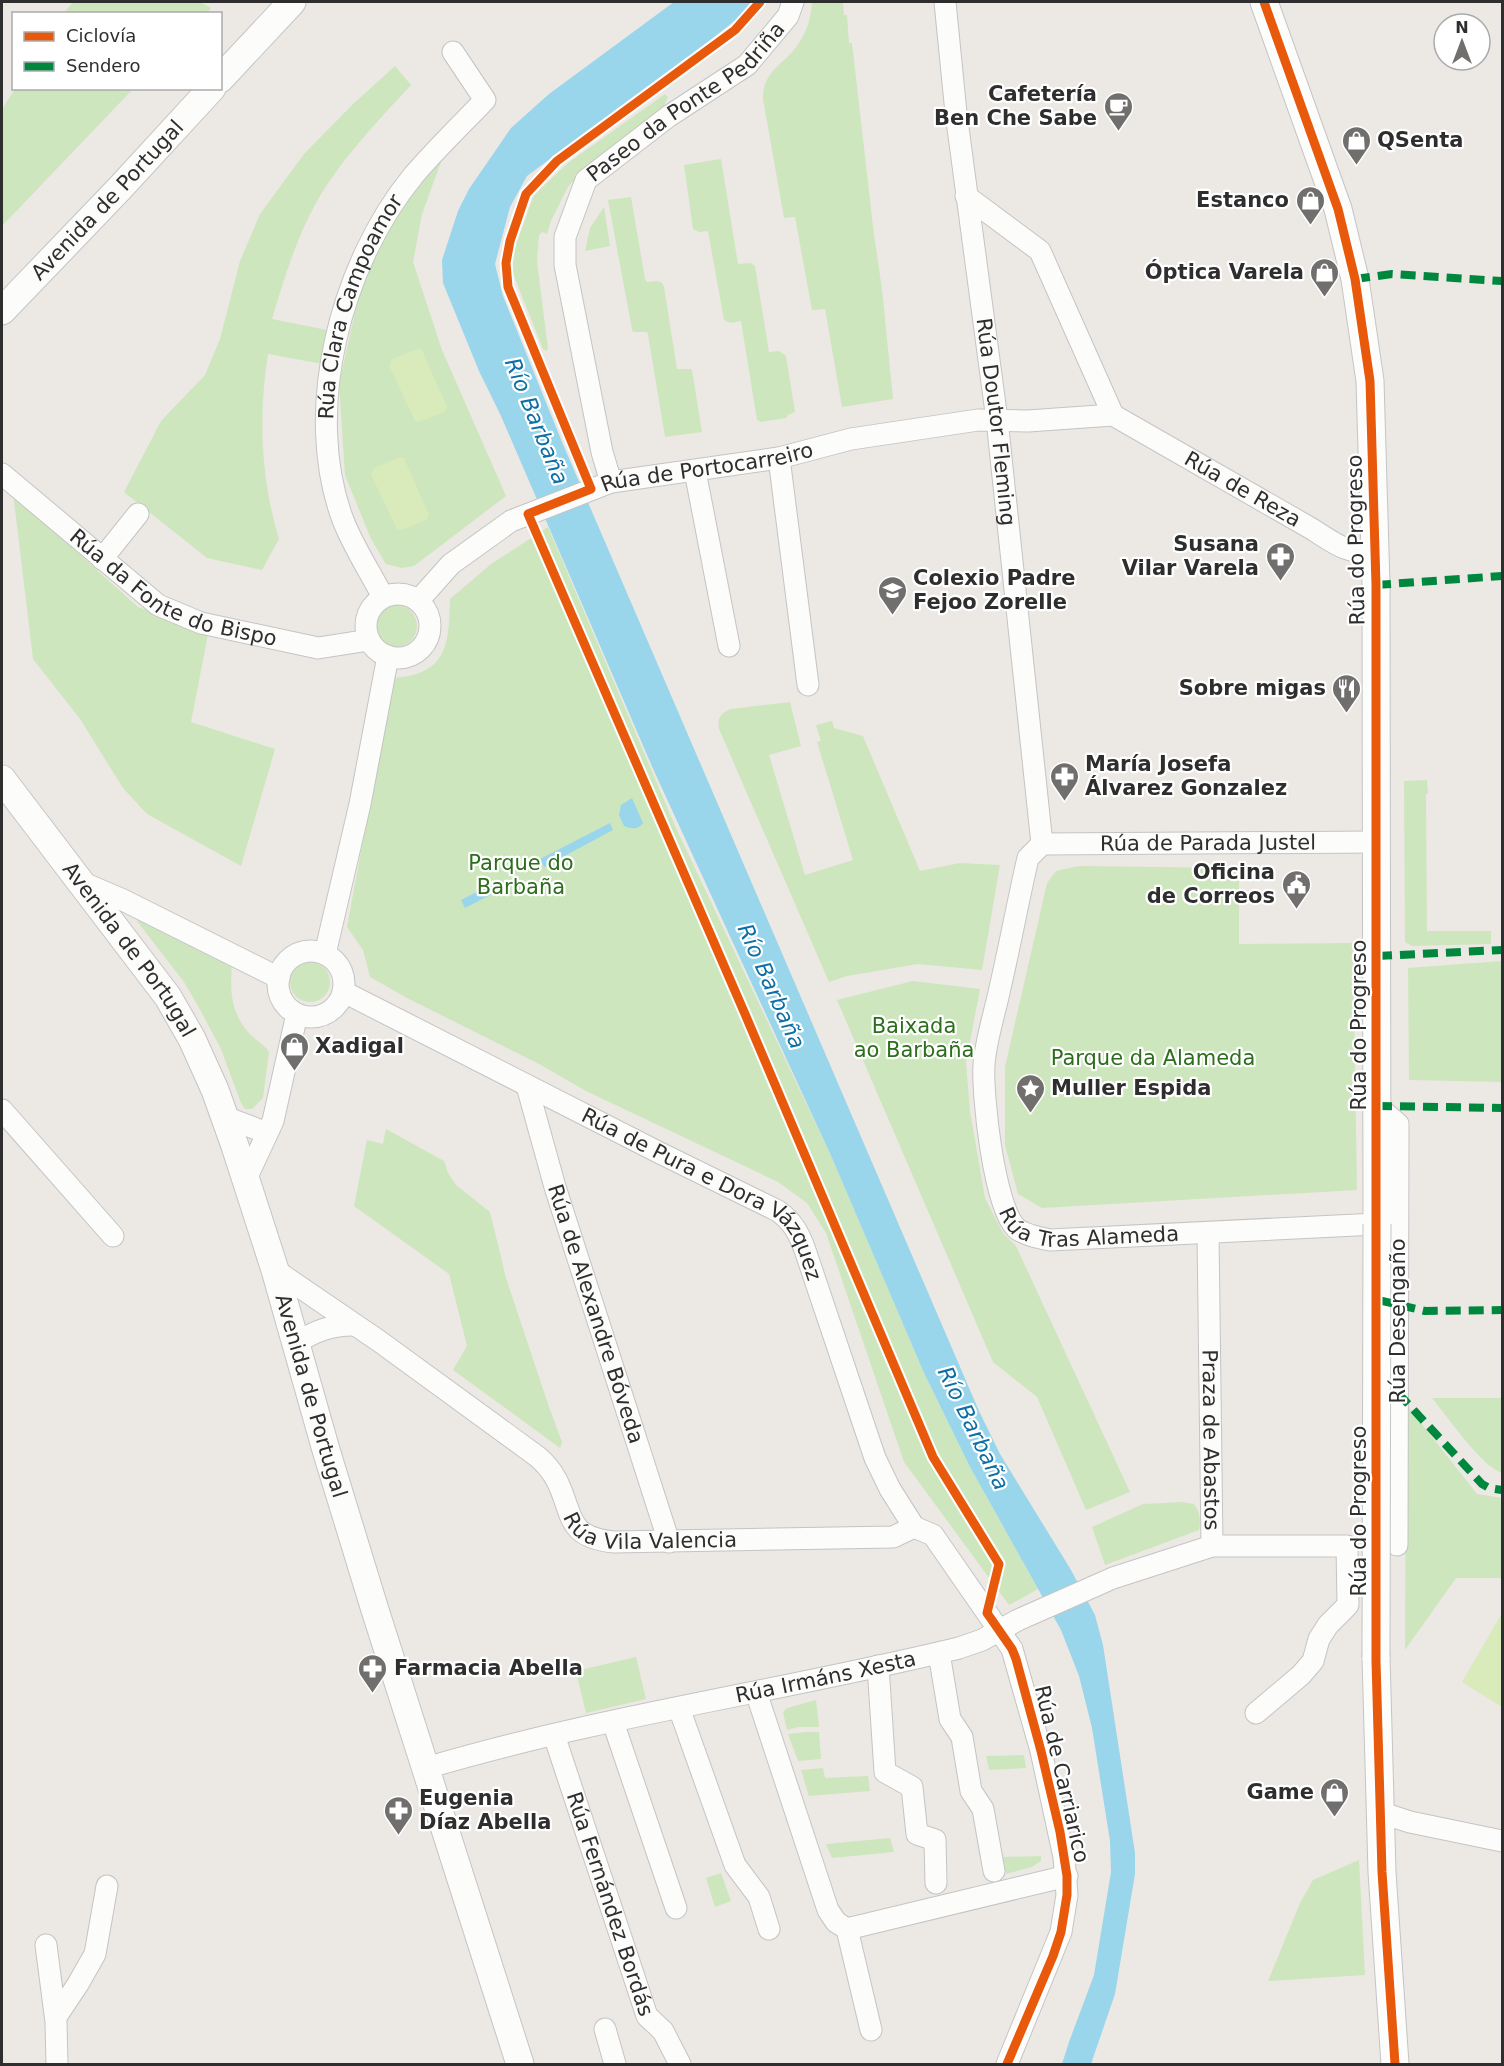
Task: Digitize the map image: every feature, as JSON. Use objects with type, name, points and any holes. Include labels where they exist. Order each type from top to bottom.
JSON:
[{"type":"street","points":[[222,77],[292,2]]},
{"type":"street","name":"Paseo da Ponte Pedriña","points":[[611,482],[602,452],[565,265],[565,237],[586,180],[669,116],[747,65],[788,16],[793,2]]},
{"type":"street","name":"Rúa Doutor Fleming","points":[[945,2],[966,196],[997,420],[1042,844]]},
{"type":"street","name":"Rúa do Progreso","points":[[1264,2],[1338,209],[1355,279],[1370,381],[1376,552],[1376,1657],[1380,1812],[1395,2064]]},
{"type":"street","name":"Rúa Clara Campoamor","points":[[383,597],[344,521],[337,500],[328,444],[327,414],[331,371],[347,296],[369,244],[386,214],[413,176],[485,100],[453,52]]},
{"type":"street","name":"Avenida de Portugal","points":[[2,311],[210,90]]},
{"type":"street","points":[[966,196],[1040,251],[1113,415],[1028,421],[997,420]]},
{"type":"street","name":"Rúa de Reza","points":[[1113,415],[1342,548],[1357,552],[1376,552]]},
{"type":"street","name":"Rúa de Portocarreiro","points":[[418,601],[451,564],[511,521],[611,482],[779,458],[872,436],[978,420],[997,420]]},
{"type":"street","points":[[779,458],[808,685]]},
{"type":"street","points":[[695,471],[729,646]]},
{"type":"street","name":"Rúa da Fonte do Bispo","points":[[2,474],[158,605],[201,623],[318,648],[369,640]]},
{"type":"street","points":[[102,559],[138,514]]},
{"type":"street","points":[[395,594],[407,595],[418,601],[426,611],[429,623],[428,635],[422,646],[412,654],[400,657],[388,656],[377,650],[369,640],[365,628],[367,616],[373,605],[383,597],[395,594]]},
{"type":"street","points":[[325,954],[360,804],[388,656]]},
{"type":"street","name":"Avenida de Portugal","points":[[2,779],[81,882],[111,902],[158,984],[180,1017],[204,1064],[236,1146],[286,1305],[326,1450],[520,2064]]},
{"type":"street","name":"Rúa de Parada Justel","points":[[1042,844],[1376,842]]},
{"type":"street","name":"Rúa Tras Alameda","points":[[1042,844],[1028,858],[984,1063],[985,1106],[990,1150],[1001,1194],[1017,1228],[1036,1238],[1050,1240],[1377,1224]]},
{"type":"street","points":[[111,902],[279,978]]},
{"type":"street","points":[[306,952],[325,954],[334,960],[341,970],[344,992],[340,1001],[326,1014],[307,1017],[297,1014],[288,1008],[282,999],[279,978],[288,961],[296,955],[306,952]]},
{"type":"street","name":"Rúa de Pura e Dora Vázquez","points":[[344,992],[759,1201],[787,1218],[795,1227],[805,1250],[875,1458],[890,1489],[914,1527]]},
{"type":"street","points":[[246,1179],[266,1125],[297,1014]]},
{"type":"street","name":"Rúa de Alexandre Bóveda","points":[[527,1086],[551,1176],[669,1542]]},
{"type":"street","name":"Rúa Desengaño","points":[[1377,1106],[1398,1124],[1397,1545]]},
{"type":"street","points":[[2,1110],[113,1236]]},
{"type":"street","points":[[225,1117],[266,1125]]},
{"type":"street","points":[[236,1146],[266,1125]]},
{"type":"street","name":"Praza de Abastos","points":[[1208,1233],[1212,1546],[1347,1546],[1348,1605],[1328,1625],[1319,1639],[1313,1661],[1256,1713]]},
{"type":"street","name":"Rúa Vila Valencia","points":[[275,1270],[538,1457],[557,1480],[570,1517],[580,1530],[590,1537],[601,1540],[669,1542],[893,1537],[914,1527]]},
{"type":"street","points":[[286,1305],[329,1307]]},
{"type":"street","points":[[296,1342],[322,1328],[353,1324]]},
{"type":"street","name":"Rúa de Carriarico","points":[[914,1527],[933,1535],[987,1612],[1009,1625],[1012,1648],[1060,1832],[1067,1876],[1067,1895],[1061,1932],[1007,2064]]},
{"type":"street","name":"Rúa Irmáns Xesta","points":[[426,1768],[554,1735],[939,1653],[982,1640],[1009,1625],[1113,1578],[1212,1546]]},
{"type":"street","points":[[939,1653],[950,1719],[962,1737],[971,1791],[983,1809],[994,1871]]},
{"type":"street","points":[[878,1666],[885,1772],[912,1787],[917,1834],[935,1840],[936,1883]]},
{"type":"street","points":[[756,1692],[828,1910],[836,1922],[847,1929],[872,2030]]},
{"type":"street","points":[[679,1708],[735,1865],[759,1898],[769,1929]]},
{"type":"street","points":[[614,1722],[676,1908]]},
{"type":"street","name":"Rúa Fernández Bordás","points":[[554,1735],[647,2016],[663,2031],[680,2064]]},
{"type":"street","points":[[1380,1812],[1410,1822],[1503,1841]]},
{"type":"street","points":[[847,1929],[1067,1876]]},
{"type":"street","points":[[56,2017],[95,1954],[107,1886]]},
{"type":"street","points":[[46,1945],[56,2017],[57,2064]]},
{"type":"street","points":[[605,2029],[615,2064]]},
{"type":"green space","points":[[73,2],[200,2],[211,8],[208,12],[65,12]]},
{"type":"green space","points":[[812,2],[843,2],[844,15],[847,15],[882,289],[893,399],[842,407],[825,309],[812,310],[795,217],[784,218],[763,99],[766,82],[770,75],[797,46],[803,35]]},
{"type":"green space","points":[[395,66],[411,85],[348,156],[316,203],[296,245],[272,319],[327,330],[323,364],[268,354],[263,401],[263,447],[268,494],[279,539],[262,570],[207,558],[124,492],[161,421],[205,375],[220,339],[240,261],[260,214],[304,154],[351,106]]},
{"type":"green space","points":[[14,90],[132,90],[2,226],[2,109]]},
{"type":"green space","points":[[665,94],[668,97],[664,106],[583,169],[568,187],[547,234],[542,232],[539,235],[537,260],[548,349],[546,351],[543,349],[512,271],[513,253],[534,195],[568,163]]},
{"type":"green space","points":[[435,157],[441,162],[422,214],[413,262],[442,350],[506,496],[414,566],[402,568],[386,564],[371,539],[345,475],[339,384],[362,281],[395,213]]},
{"type":"green space","points":[[721,159],[738,264],[751,263],[755,266],[769,352],[779,351],[786,356],[795,412],[786,418],[761,422],[757,420],[741,321],[730,323],[724,320],[708,231],[699,232],[693,229],[684,165]]},
{"type":"green space","points":[[631,197],[645,279],[647,282],[658,281],[664,287],[677,369],[692,370],[702,432],[665,437],[648,335],[647,332],[633,332],[632,329],[608,200]]},
{"type":"green space","points":[[604,207],[610,246],[585,251],[590,228]]},
{"type":"green space","points":[[418,349],[422,350],[447,407],[444,412],[419,422],[415,421],[389,366],[392,359]]},
{"type":"green space","points":[[400,457],[404,458],[429,515],[426,520],[401,530],[397,529],[371,475],[374,468]]},
{"type":"green space","points":[[16,497],[138,607],[208,634],[191,722],[275,749],[241,866],[147,814],[123,788],[80,719],[33,659],[14,501]]},
{"type":"green space","name":"Parque do Barbaña","points":[[548,527],[676,828],[832,1158],[924,1373],[970,1467],[1038,1589],[1009,1605],[904,1462],[826,1233],[807,1203],[778,1182],[586,1091],[539,1064],[370,977],[363,950],[347,927],[393,678],[425,671],[435,664],[446,644],[450,599],[491,564]]},
{"type":"green space","points":[[396,605],[411,611],[417,626],[411,641],[396,647],[381,641],[375,626],[381,611]]},
{"type":"green space","points":[[790,702],[801,746],[769,755],[805,875],[853,860],[817,742],[821,741],[816,725],[832,721],[834,728],[863,736],[920,871],[960,863],[1000,865],[982,970],[918,964],[847,976],[829,982],[719,729],[720,716],[731,709]]},
{"type":"green space","points":[[1427,780],[1427,931],[1491,931],[1491,944],[1412,946],[1405,942],[1404,781]]},
{"type":"green space","name":"Parque da Alameda","points":[[1079,866],[1239,868],[1239,944],[1353,943],[1357,1190],[1042,1208],[1018,1194],[1005,1145],[1005,1067],[1047,883],[1056,871]]},
{"type":"green space","points":[[137,918],[232,963],[231,991],[234,1008],[248,1032],[269,1052],[263,1098],[252,1109],[245,1109],[241,1103],[221,1049],[184,982]]},
{"type":"green space","points":[[1502,961],[1502,1082],[1409,1080],[1408,968]]},
{"type":"green space","points":[[310,962],[318,963],[324,968],[329,974],[329,990],[324,996],[318,1001],[310,1002],[302,1001],[296,996],[291,990],[290,982],[291,974],[296,968],[302,963]]},
{"type":"green space","name":"Baixada ao Barbaña","points":[[913,981],[980,989],[966,1063],[970,1111],[985,1198],[1003,1233],[1016,1246],[1130,1492],[1086,1510],[1037,1397],[993,1362],[837,1000]]},
{"type":"green space","points":[[386,1129],[444,1161],[456,1185],[490,1212],[506,1278],[562,1442],[560,1448],[453,1370],[467,1346],[449,1274],[354,1206],[367,1140],[383,1144]]},
{"type":"green space","points":[[1432,1398],[1502,1398],[1502,1473],[1494,1469],[1475,1451]]},
{"type":"green space","points":[[1406,1404],[1477,1494],[1502,1498],[1502,1578],[1456,1578],[1405,1650]]},
{"type":"green space","points":[[1183,1502],[1194,1504],[1196,1507],[1200,1516],[1199,1530],[1105,1565],[1092,1527],[1143,1504]]},
{"type":"green space","points":[[1502,1613],[1502,1707],[1462,1682]]},
{"type":"green space","points":[[636,1657],[646,1699],[586,1713],[576,1671]]},
{"type":"green space","points":[[816,1700],[819,1727],[799,1727],[787,1730],[783,1712],[787,1708]]},
{"type":"green space","points":[[819,1732],[821,1759],[798,1761],[788,1734]]},
{"type":"green space","points":[[1024,1755],[1026,1768],[989,1770],[986,1756]]},
{"type":"green space","points":[[823,1768],[825,1778],[868,1776],[870,1791],[809,1796],[801,1770]]},
{"type":"green space","points":[[890,1838],[894,1852],[832,1858],[826,1844]]},
{"type":"green space","points":[[1041,1856],[1041,1861],[1032,1867],[1006,1874],[1003,1857]]},
{"type":"green space","points":[[1359,1860],[1365,1975],[1268,1981],[1300,1903],[1313,1880]]},
{"type":"green space","points":[[721,1873],[731,1901],[715,1907],[706,1878]]},
{"type":"water","name":"Río Barbaña","points":[[674,2],[752,2],[737,19],[708,42],[527,176],[510,207],[495,264],[503,296],[562,442],[979,1411],[1000,1454],[1071,1570],[1095,1615],[1103,1645],[1135,1853],[1135,1874],[1115,1994],[1091,2064],[1062,2064],[1094,1975],[1111,1872],[1110,1841],[1092,1728],[1079,1676],[1061,1630],[970,1467],[924,1373],[832,1158],[654,771],[501,416],[479,371],[443,283],[442,260],[458,211],[469,189],[511,128],[549,94]]},
{"type":"water","points":[[632,798],[643,823],[639,827],[629,828],[624,826],[619,815],[621,805]]},
{"type":"water","points":[[610,823],[613,830],[544,867],[540,859]]},
{"type":"water","points":[[492,884],[496,892],[465,908],[461,900]]},
{"type":"marked path","points":[[1355,279],[1392,274],[1502,281]]},
{"type":"marked path","points":[[1376,585],[1502,576]]},
{"type":"marked path","points":[[1377,956],[1502,950]]},
{"type":"marked path","points":[[1377,1106],[1502,1108]]},
{"type":"marked path","points":[[1378,1300],[1425,1311],[1502,1310]]},
{"type":"marked path","points":[[1398,1393],[1482,1484],[1489,1488],[1502,1490]]},
{"type":"cycle path","points":[[760,2],[735,30],[557,161],[526,194],[510,241],[506,263],[508,287],[591,489],[528,514],[745,1014],[933,1457],[999,1564],[987,1613],[1012,1649],[1016,1659],[1041,1751],[1060,1832],[1067,1876],[1067,1895],[1061,1932],[1007,2064]]},
{"type":"cycle path","points":[[1264,2],[1338,209],[1355,279],[1370,381],[1376,585],[1376,1661],[1382,1872],[1395,2064]]},
{"type":"place","name":"Cafetería Ben Che Sabe","points":[[1118,132]]},
{"type":"place","name":"QSenta","points":[[1356,166]]},
{"type":"place","name":"Estanco","points":[[1310,226]]},
{"type":"place","name":"Óptica Varela","points":[[1325,298]]},
{"type":"place","name":"Susana Vilar Varela","points":[[1280,582]]},
{"type":"place","name":"Colexio Padre Fejoo Zorelle","points":[[892,616]]},
{"type":"place","name":"Sobre migas","points":[[1347,714]]},
{"type":"place","name":"María Josefa Álvarez Gonzalez","points":[[1064,802]]},
{"type":"place","name":"Oficina de Correos","points":[[1296,910]]},
{"type":"place","name":"Xadigal","points":[[294,1072]]},
{"type":"place","name":"Muller Espida","points":[[1030,1114]]},
{"type":"place","name":"Farmacia Abella","points":[[373,1694]]},
{"type":"place","name":"Game","points":[[1335,1818]]},
{"type":"place","name":"Eugenia Díaz Abella","points":[[398,1836]]}]
